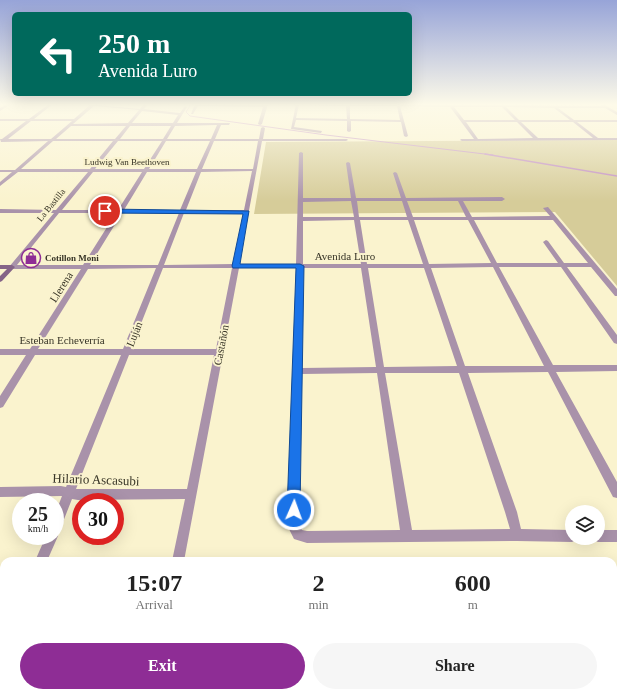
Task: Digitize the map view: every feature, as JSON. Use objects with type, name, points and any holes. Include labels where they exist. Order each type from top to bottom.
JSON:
[{"type":"street","points":[[0,185],[55,137]]},
{"type":"street","name":"La Bastilla","points":[[0,280],[119,137]]},
{"type":"street","points":[[165,140],[167,137]]},
{"type":"street","name":"Luján","points":[[64,507],[214,137]]},
{"type":"street","name":"Castañón","points":[[179,557],[255,170],[260,137]]},
{"type":"street","points":[[474,137],[477,140]]},
{"type":"street","points":[[594,137],[597,139]]},
{"type":"street","points":[[462,140],[617,139]]},
{"type":"street","name":"Llerena","points":[[0,404],[165,140]]},
{"type":"street","points":[[1,141],[346,140]]},
{"type":"street","points":[[301,153],[298,371],[293,525],[295,531],[298,535],[307,538],[517,535],[565,536]]},
{"type":"street","points":[[348,163],[363,266],[407,537]]},
{"type":"street","name":"Ludwig Van Beethoven","points":[[0,171],[255,170]]},
{"type":"street","points":[[395,173],[511,512],[517,535]]},
{"type":"street","points":[[301,200],[502,199]]},
{"type":"street","points":[[460,200],[617,492]]},
{"type":"street","points":[[546,208],[617,294]]},
{"type":"street","points":[[0,211],[246,212]]},
{"type":"street","points":[[300,219],[554,218]]},
{"type":"street","points":[[546,242],[617,341]]},
{"type":"street","name":"Avenida Luro","points":[[0,267],[594,265]]},
{"type":"street","name":"Esteban Echeverría","points":[[0,352],[219,352]]},
{"type":"street","points":[[298,371],[617,368]]},
{"type":"street","name":"Hilario Ascasubi","points":[[0,492],[60,491],[78,495],[191,494]]},
{"type":"street","points":[[605,536],[617,536]]},
{"type":"street","points":[[43,557],[48,545]]},
{"type":"shaded area","points":[[617,140],[617,286],[555,212],[254,214],[266,142]]},
{"type":"waterway","points":[[339,137],[486,154]]},
{"type":"waterway","points":[[486,154],[493,155]]},
{"type":"waterway","points":[[486,154],[617,176]]},
{"type":"place","name":"Cotillon Moni","points":[[31,258]]},
{"type":"route","points":[[105,211],[246,212],[236,266],[300,266],[294,510]]}]
